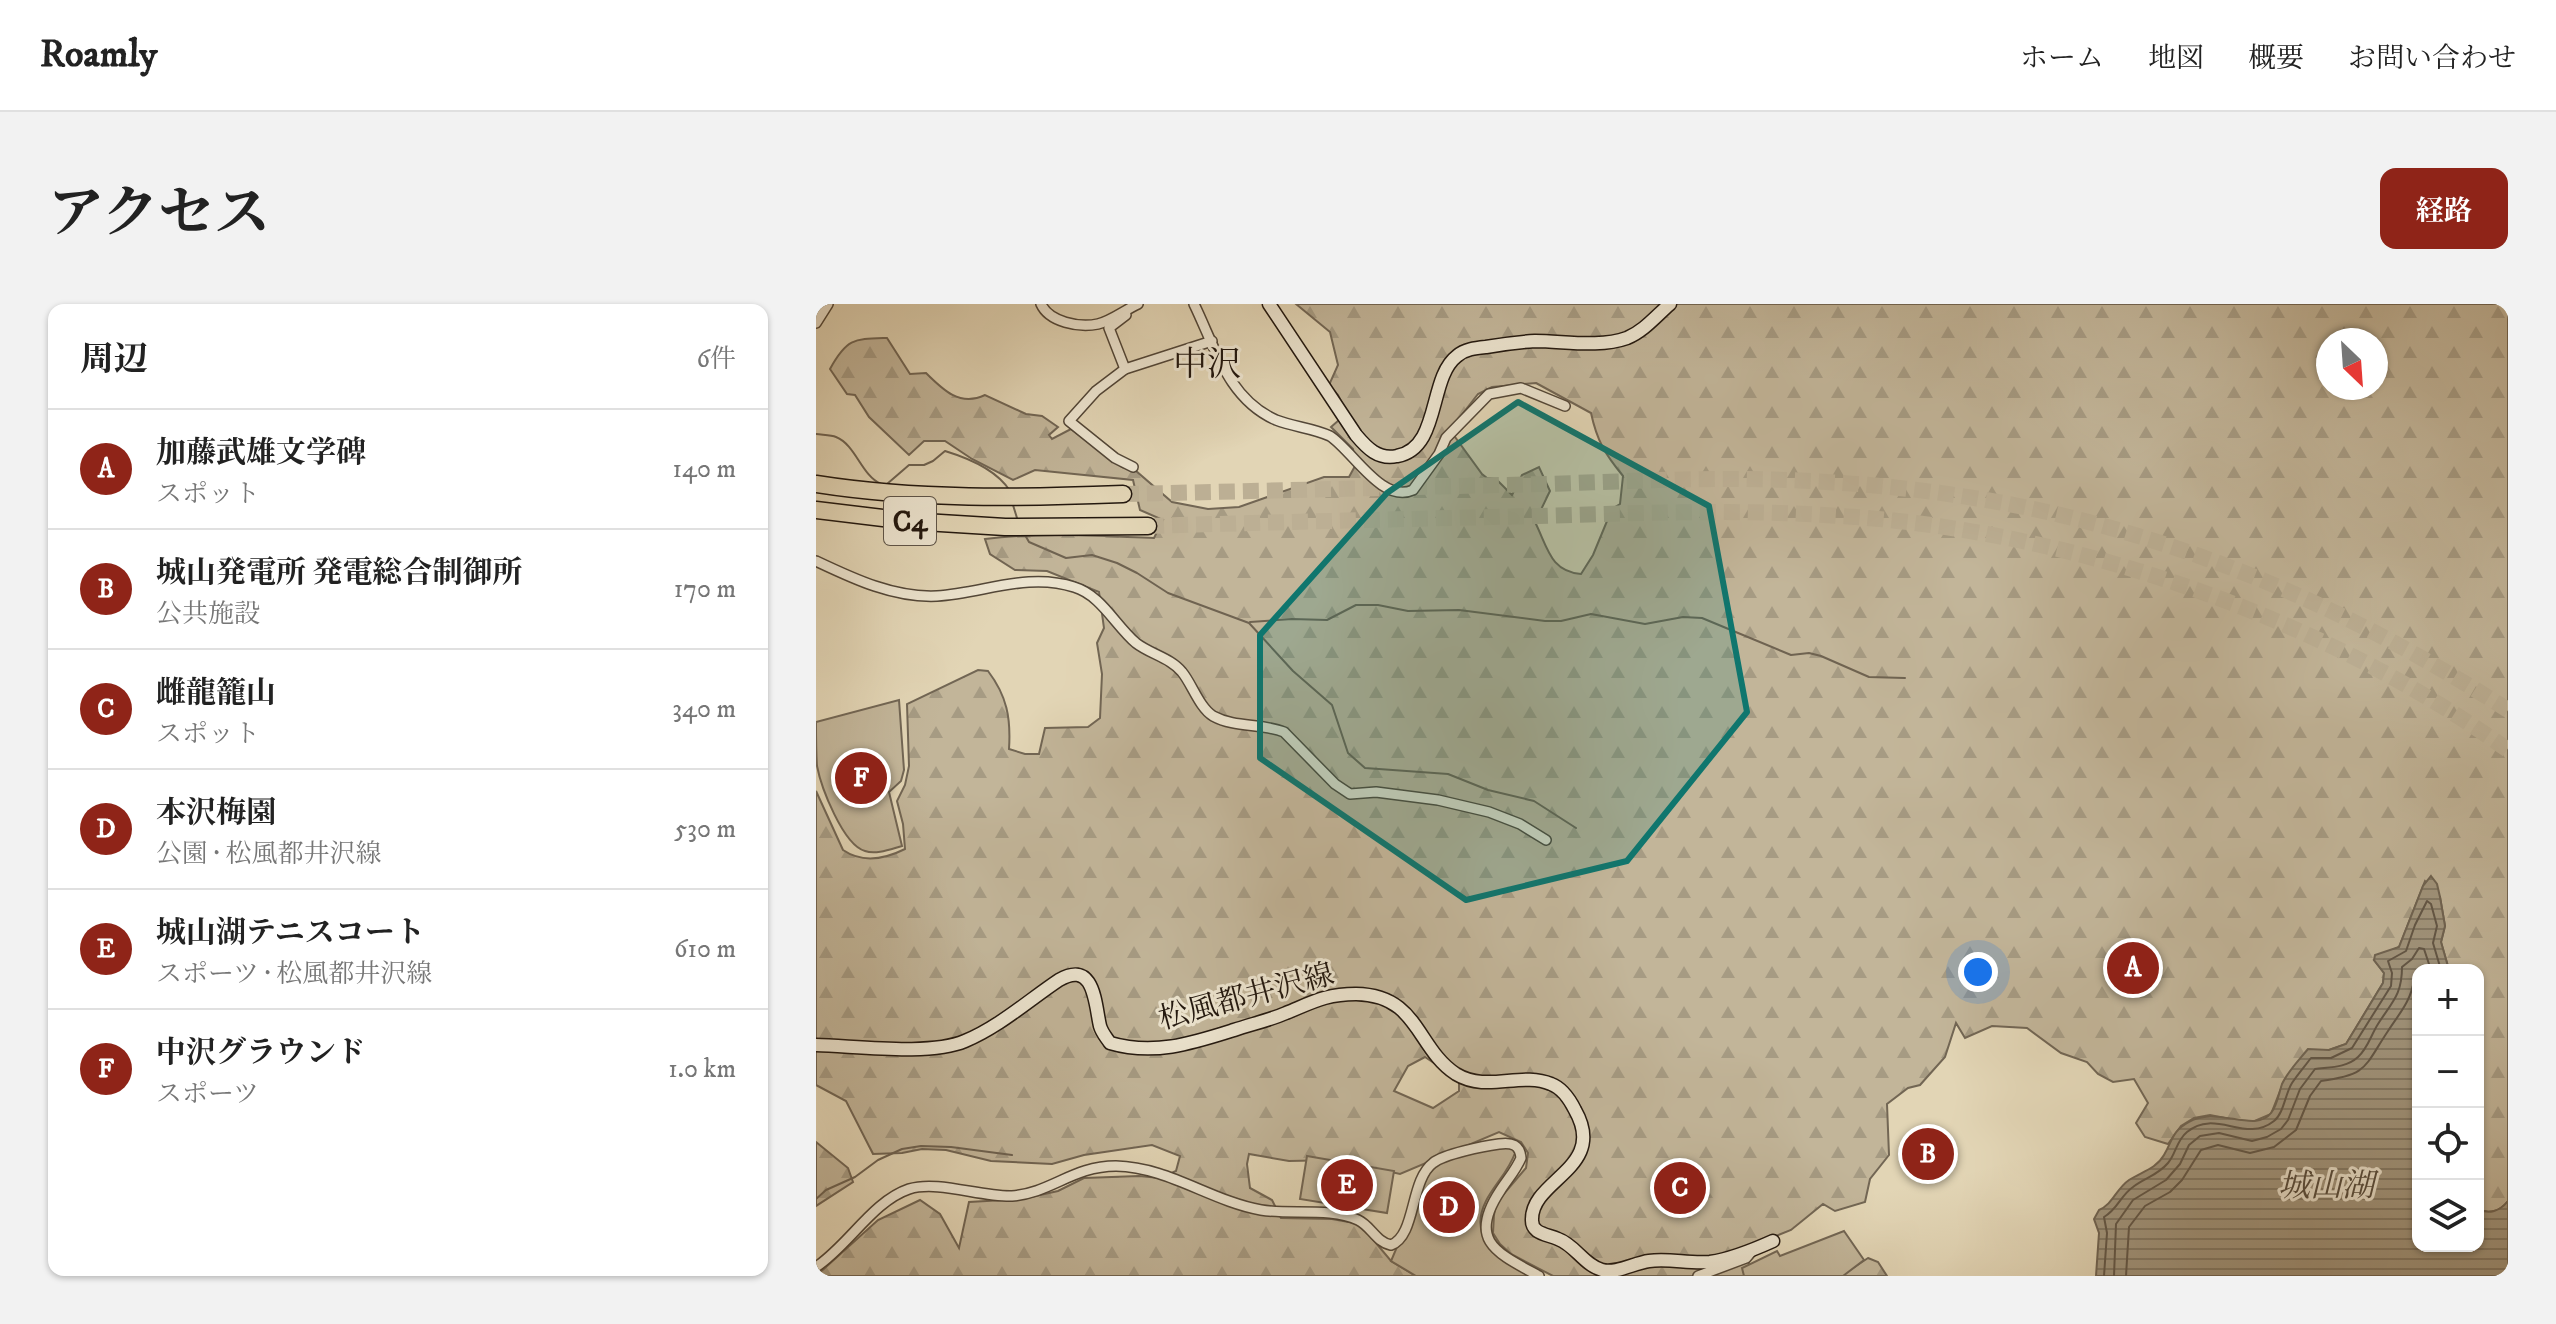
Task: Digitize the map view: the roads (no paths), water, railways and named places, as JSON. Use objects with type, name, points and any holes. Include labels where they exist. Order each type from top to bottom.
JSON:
[{"type":"highway","name":"C4","points":[[816,484],[993,497],[1123,494]]},
{"type":"highway","name":"C4","points":[[816,510],[908,521],[1005,527],[1148,526]]},
{"type":"street","points":[[816,323],[828,304]]},
{"type":"street","points":[[1041,304],[1057,319],[1090,324],[1099,324],[1134,306]]},
{"type":"street","points":[[1194,304],[1230,381],[1245,400],[1272,418],[1330,436],[1377,481],[1399,493],[1413,490],[1439,454],[1446,438],[1489,394],[1521,388],[1565,406]]},
{"type":"street","points":[[1269,304],[1356,435],[1374,453],[1386,458],[1406,454],[1417,446],[1450,363],[1462,353],[1519,342],[1623,339],[1644,328],[1670,304]]},
{"type":"street","points":[[1125,369],[1109,328],[1134,306]]},
{"type":"street","points":[[1133,467],[1110,454],[1069,421],[1096,391],[1125,369],[1212,341]]},
{"type":"street","points":[[1110,454],[1120,443]]},
{"type":"street","points":[[816,561],[875,586],[916,596],[984,590],[1030,580],[1058,583],[1089,592],[1137,643],[1181,670],[1209,712],[1232,723],[1284,732],[1335,784],[1350,794],[1376,792],[1438,800],[1489,812],[1520,824],[1546,840]]},
{"type":"street","name":"松風都井沢線","points":[[816,1045],[906,1048],[954,1045],[997,1023],[1070,975],[1080,976],[1091,985],[1103,1035],[1110,1043],[1157,1049],[1186,1045],[1285,1013],[1313,1000],[1360,994],[1403,1010],[1446,1066],[1458,1075],[1475,1082],[1540,1081],[1553,1084],[1569,1099],[1583,1130],[1581,1151],[1536,1206],[1531,1221],[1534,1229],[1568,1243],[1592,1266],[1608,1271],[1649,1261],[1709,1262],[1754,1250],[1773,1241]]},
{"type":"street","points":[[816,1267],[837,1252],[881,1207],[909,1189],[934,1187],[986,1195],[1016,1195],[1043,1190],[1073,1174],[1098,1167],[1118,1166],[1157,1173],[1260,1210],[1357,1219],[1385,1244],[1391,1245],[1400,1240],[1421,1179],[1430,1165],[1447,1157],[1511,1143],[1517,1145],[1521,1158],[1490,1207],[1486,1231],[1497,1251],[1539,1276]]},
{"type":"street","name":"松風都井沢線","points":[[1698,1276],[1746,1258],[1754,1250]]},
{"type":"water","name":"城山湖","points":[[2431,876],[2437,884],[2445,926],[2441,942],[2447,964],[2412,964],[2412,1252],[2484,1252],[2484,1211],[2494,1211],[2508,1201],[2508,1276],[2096,1276],[2099,1233],[2094,1219],[2099,1210],[2129,1180],[2157,1164],[2179,1129],[2189,1122],[2211,1116],[2245,1121],[2264,1119],[2273,1110],[2287,1075],[2308,1049],[2329,1050],[2346,1044],[2383,983],[2384,973],[2374,960],[2375,955],[2399,947],[2423,886]]},
{"type":"waterway","points":[[816,434],[834,436],[843,441],[868,474],[881,484]]},
{"type":"waterway","points":[[887,484],[909,465],[924,465],[945,451],[990,471],[1010,491]]},
{"type":"waterway","points":[[1013,505],[1017,518]]},
{"type":"waterway","points":[[1025,535],[1029,542],[1066,558],[1092,555],[1117,563],[1168,593],[1249,623],[1293,671],[1332,705],[1348,753],[1365,768],[1448,774],[1488,790],[1534,801],[1576,828]]},
{"type":"waterway","points":[[1250,622],[1327,620],[1356,605],[1378,605],[1408,611],[1459,610],[1545,621],[1561,621],[1591,614],[1645,624],[1683,617],[1702,618],[1791,655],[1809,653],[1821,656],[1869,677],[1905,678]]},
{"type":"waterway","points":[[816,1199],[826,1190],[902,1149],[951,1147],[1012,1155]]},
{"type":"tunnel","points":[[1123,494],[1727,479],[1872,485],[1969,497],[2111,528],[2217,562],[2365,628],[2508,710]]},
{"type":"tunnel","points":[[1148,526],[1727,512],[1841,516],[1928,525],[2016,540],[2104,561],[2191,588],[2276,621],[2358,659],[2435,702],[2508,750]]},
{"type":"place","name":"中沢グラウンド","points":[[861,778]]},
{"type":"place","name":"加藤武雄文学碑","points":[[2133,968]]},
{"type":"place","name":"城山発電所 発電総合制御所","points":[[1928,1154]]},
{"type":"place","name":"城山湖テニスコート","points":[[1347,1185]]},
{"type":"place","name":"雌龍籠山","points":[[1680,1188]]},
{"type":"place","name":"本沢梅園","points":[[1449,1207]]},
{"type":"district","name":"中沢","points":[[1207,363]]}]
